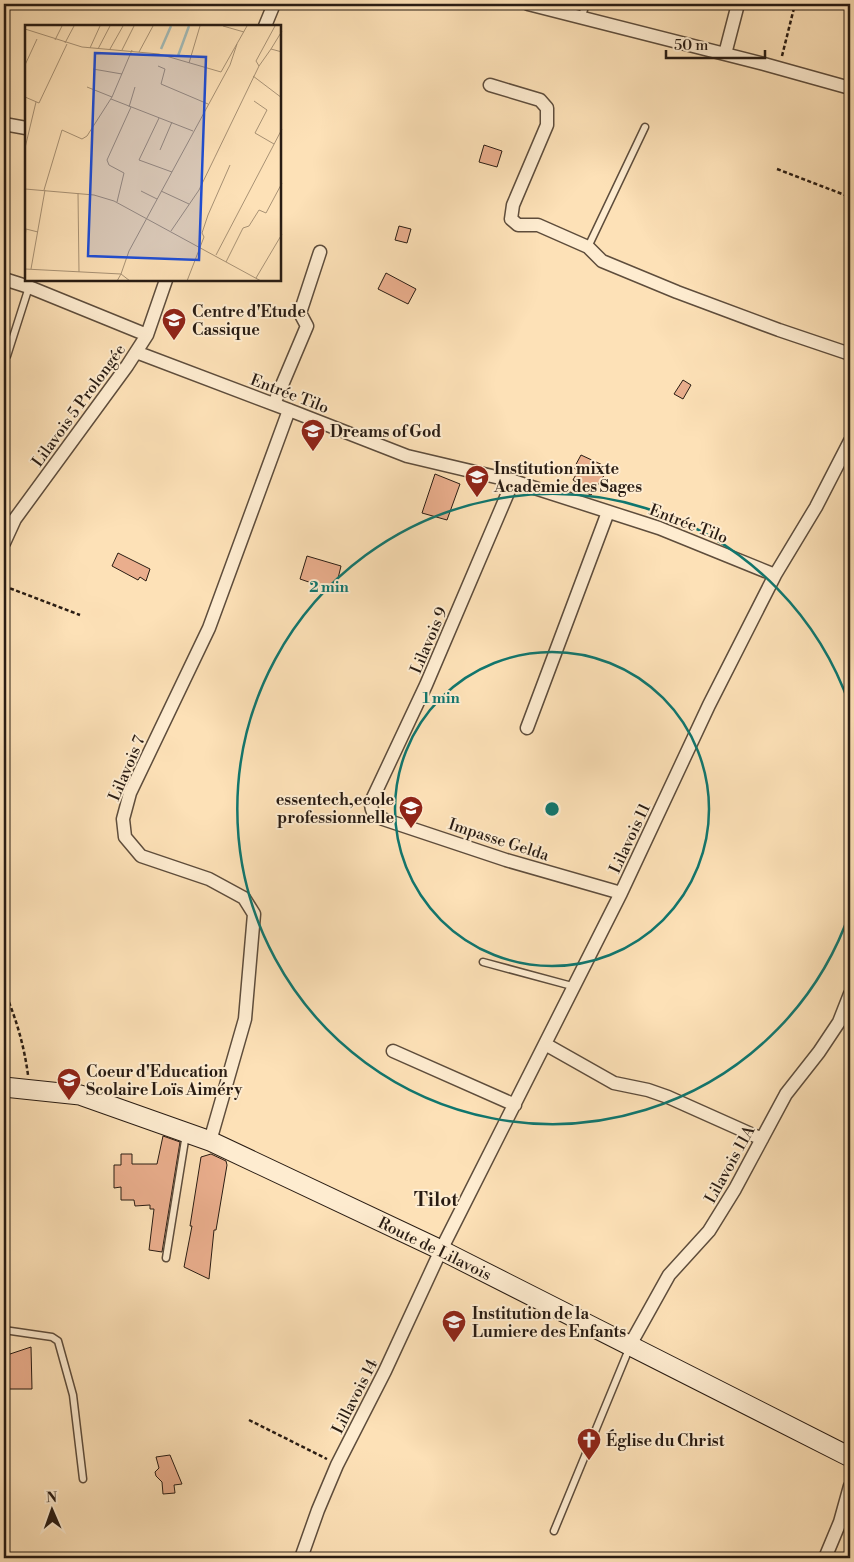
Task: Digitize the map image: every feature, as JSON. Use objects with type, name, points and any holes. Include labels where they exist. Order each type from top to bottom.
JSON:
[{"type":"main road","name":"Route de Lilavois","points":[[4,1086],[80,1095],[210,1140],[441,1250],[850,1457]]},
{"type":"street","points":[[265,25],[274,4]]},
{"type":"street","points":[[528,4],[850,88]]},
{"type":"street","points":[[725,54],[738,4]]},
{"type":"street","points":[[490,85],[540,100],[547,108],[547,125],[513,205],[511,220],[518,225],[538,226],[588,248],[602,260],[677,292],[850,354]]},
{"type":"street","points":[[4,124],[25,128]]},
{"type":"street","points":[[274,404],[307,326],[300,313],[320,252]]},
{"type":"street","points":[[4,279],[29,287],[147,335]]},
{"type":"street","name":"Lilavois 5 Prolongée","points":[[4,543],[8,525],[15,519],[127,366],[147,335],[166,281]]},
{"type":"street","name":"Entrée Tilo","points":[[136,352],[407,456],[513,481],[659,528],[775,575]]},
{"type":"street","name":"Lilavois 7","points":[[210,1140],[245,1019],[254,914],[244,898],[209,879],[141,856],[125,837],[123,818],[130,793],[209,628],[289,410]]},
{"type":"street","name":"Lilavois 11","points":[[441,1250],[515,1105],[572,986],[621,893],[709,705],[775,575],[816,507],[850,441]]},
{"type":"street","name":"Lilavois 9","points":[[371,810],[371,802],[426,685],[513,481]]},
{"type":"street","points":[[527,728],[608,512]]},
{"type":"street","name":"Impasse Gelda","points":[[371,810],[376,816],[383,819],[506,860],[621,893]]},
{"type":"street","name":"Lilavois 11A","points":[[630,1345],[668,1275],[709,1231],[735,1189],[786,1094],[819,1052],[839,1022],[850,994]]},
{"type":"street","points":[[545,1044],[614,1084],[648,1090],[668,1097],[762,1139]]},
{"type":"street","points":[[394,1051],[515,1105]]},
{"type":"street","name":"Lillavois 14","points":[[301,1558],[318,1510],[338,1465],[385,1371],[441,1250]]},
{"type":"street","points":[[825,1558],[840,1522],[850,1486]]},
{"type":"lane","points":[[581,18],[586,4]]},
{"type":"lane","points":[[588,248],[645,127]]},
{"type":"lane","points":[[7,356],[29,287]]},
{"type":"lane","points":[[483,962],[572,986]]},
{"type":"lane","points":[[166,1258],[186,1132]]},
{"type":"lane","points":[[4,1330],[52,1337],[58,1341],[73,1395],[83,1479]]},
{"type":"lane","points":[[554,1531],[630,1345]]},
{"type":"path","points":[[779,68],[795,4]]},
{"type":"path","points":[[777,169],[850,197]]},
{"type":"path","points":[[4,586],[80,615]]},
{"type":"path","points":[[4,990],[13,1011],[24,1049],[30,1088]]},
{"type":"path","points":[[249,1420],[338,1465]]},
{"type":"building","points":[[484,145],[502,151],[497,167],[479,162]]},
{"type":"building","points":[[399,226],[411,229],[407,243],[395,240]]},
{"type":"building","points":[[386,273],[416,289],[408,304],[378,289]]},
{"type":"building","points":[[683,380],[691,385],[683,399],[674,394]]},
{"type":"building","points":[[581,455],[609,468],[591,495],[582,491],[583,487],[573,480],[578,471],[574,468]]},
{"type":"building","points":[[435,474],[460,484],[447,520],[422,513]]},
{"type":"building","points":[[118,553],[150,569],[146,581],[140,577],[138,580],[112,566]]},
{"type":"building","points":[[307,556],[341,566],[335,591],[300,579]]},
{"type":"building","points":[[163,1136],[180,1142],[162,1252],[149,1250],[154,1209],[150,1209],[150,1205],[135,1206],[134,1200],[121,1200],[121,1187],[114,1188],[114,1165],[121,1165],[121,1154],[132,1154],[132,1164],[157,1164]]},
{"type":"building","points":[[211,1154],[226,1161],[227,1165],[216,1230],[214,1230],[209,1279],[184,1267],[192,1226],[190,1226],[201,1157]]},
{"type":"building","points":[[31,1347],[32,1389],[4,1389],[4,1356]]},
{"type":"building","points":[[170,1455],[182,1484],[174,1485],[175,1493],[163,1494],[162,1482],[155,1472],[159,1468],[156,1457]]},
{"type":"place","name":"Centre d'Etude Cassique","points":[[174,341]]},
{"type":"place","name":"Dreams of God","points":[[313,452]]},
{"type":"place","name":"Institution mixte Academie des Sages","points":[[477,498]]},
{"type":"place","name":"essentech,ecole professionnelle","points":[[411,829]]},
{"type":"place","name":"Coeur d'Education Scolaire Loïs Aiméry","points":[[69,1101]]},
{"type":"place","name":"Institution de la Lumiere des Enfants","points":[[454,1343]]},
{"type":"place","name":"Église du Christ","points":[[589,1461]]},
{"type":"district","name":"Tilot","points":[[436,1199]]}]
